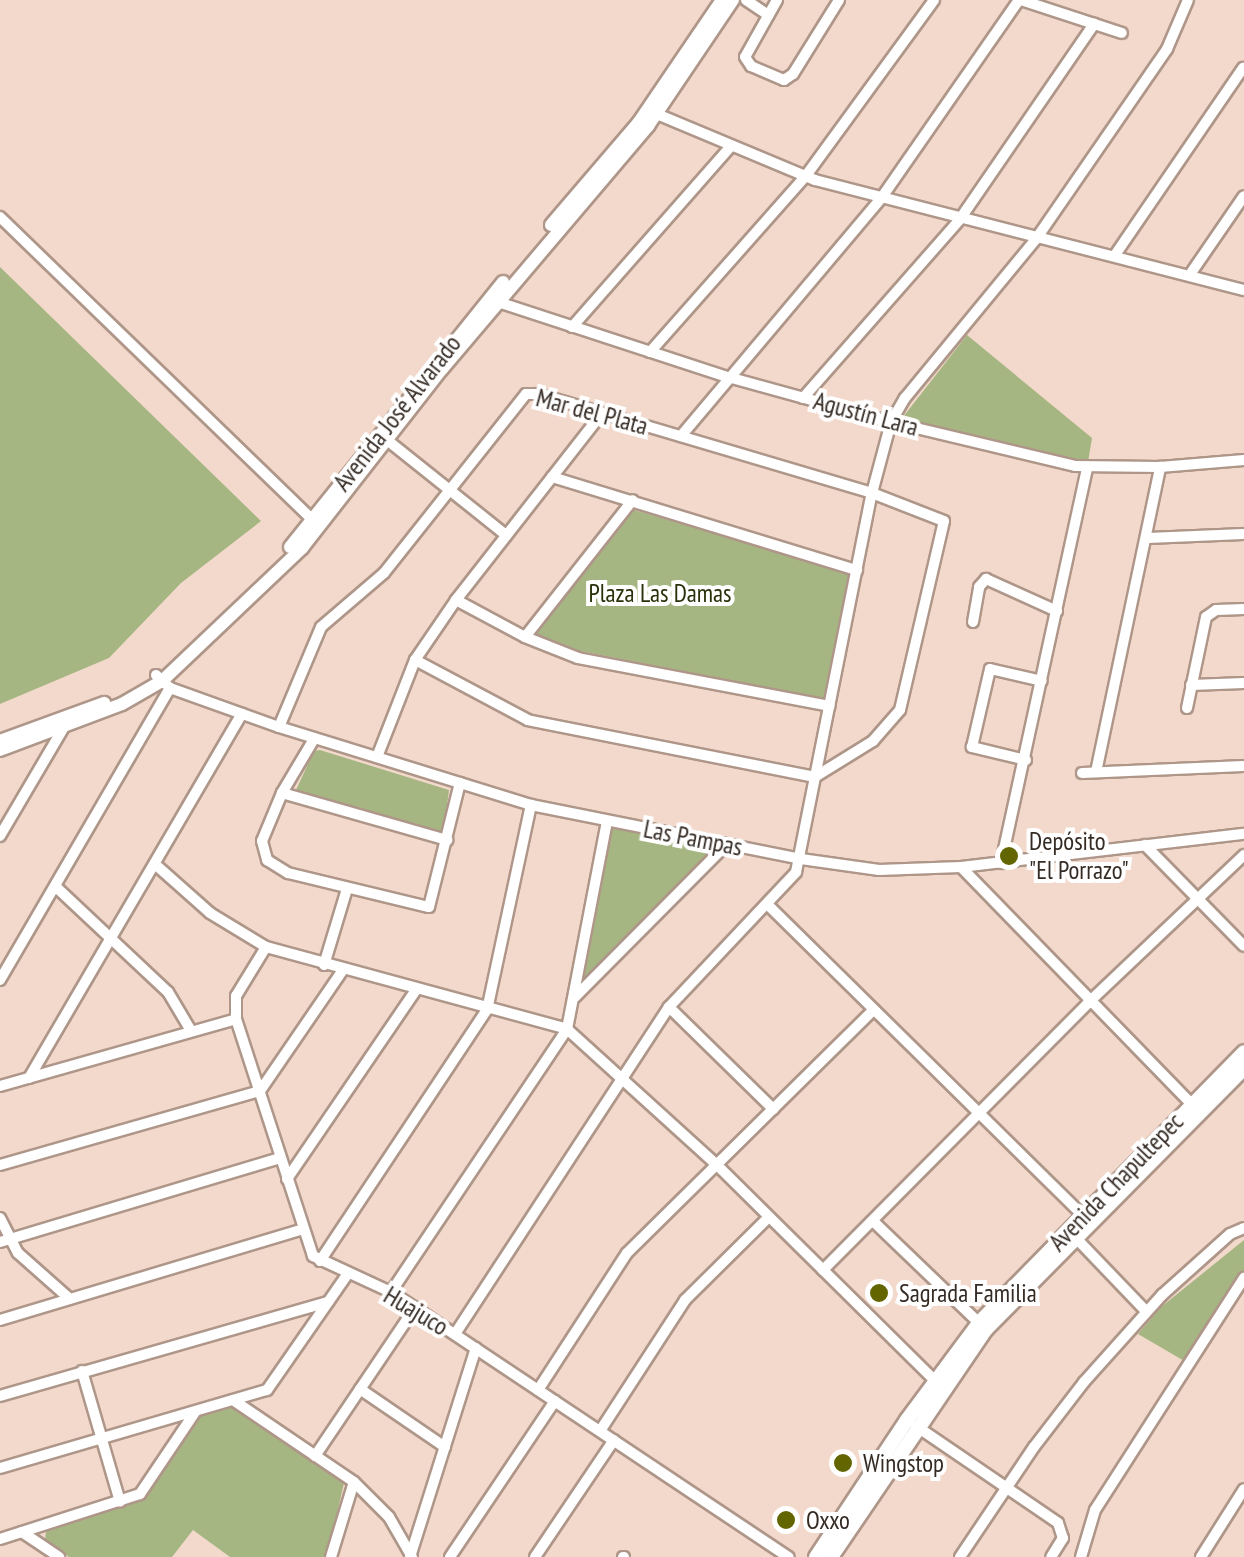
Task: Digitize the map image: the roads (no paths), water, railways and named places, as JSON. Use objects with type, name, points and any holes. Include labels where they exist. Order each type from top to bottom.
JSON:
[{"type":"main road","name":"Avenida Chapultepec","points":[[816,1557],[982,1326],[1196,1109],[1244,1052]]},
{"type":"main road","points":[[1196,1109],[1244,1068]]},
{"type":"main road","points":[[831,1557],[912,1424]]},
{"type":"street","name":"Avenida José Alvarado","points":[[65,722],[122,704],[163,681],[317,523],[383,436],[639,122],[722,0]]},
{"type":"street","name":"Avenida José Alvarado","points":[[494,299],[657,114],[733,0]]},
{"type":"street","points":[[746,0],[772,8]]},
{"type":"street","points":[[761,0],[772,8]]},
{"type":"street","points":[[772,8],[745,57],[751,66],[784,80],[793,74],[839,0]]},
{"type":"street","points":[[650,352],[805,176],[934,0]]},
{"type":"street","points":[[681,436],[882,198],[1020,0],[1122,33]]},
{"type":"street","points":[[455,1334],[669,1007],[794,876],[801,859],[872,493],[891,422],[905,398],[1036,239],[1168,49],[1188,0]]},
{"type":"street","points":[[803,398],[960,219],[1094,24]]},
{"type":"street","points":[[1115,254],[1244,68],[1231,64]]},
{"type":"street","points":[[657,114],[805,176],[1036,239],[1191,273],[1244,290]]},
{"type":"street","points":[[572,328],[731,146]]},
{"type":"street","points":[[1191,273],[1244,196]]},
{"type":"street","points":[[0,217],[317,523]]},
{"type":"street","name":"Agustín Lara","points":[[494,299],[728,377],[891,422],[1086,468],[1160,467],[1243,458]]},
{"type":"street","name":"Mar del Plata","points":[[279,727],[321,627],[384,573],[526,394],[872,493],[944,521],[900,710],[874,741],[815,776]]},
{"type":"street","points":[[377,756],[415,660],[456,600],[602,413]]},
{"type":"street","points":[[383,436],[506,536]]},
{"type":"street","points":[[1096,772],[1160,467]]},
{"type":"street","points":[[1001,863],[1086,468]]},
{"type":"street","points":[[552,477],[857,570]]},
{"type":"street","points":[[525,637],[633,500]]},
{"type":"street","points":[[1147,538],[1244,534]]},
{"type":"street","points":[[974,622],[979,587],[986,580],[1057,611]]},
{"type":"street","points":[[456,600],[525,637],[578,658],[829,706]]},
{"type":"street","points":[[1187,708],[1206,617],[1216,610],[1244,609]]},
{"type":"street","points":[[415,660],[528,720],[815,776]]},
{"type":"street","points":[[1026,760],[972,747],[990,669],[1042,681]]},
{"type":"street","points":[[0,980],[55,886],[163,681]]},
{"type":"street","name":"Las Pampas","points":[[163,681],[314,739],[532,804],[801,859],[879,870],[961,867],[1244,834]]},
{"type":"street","points":[[1191,685],[1244,683]]},
{"type":"street","points":[[29,1078],[242,714]]},
{"type":"street","points":[[0,741],[65,722]]},
{"type":"street","points":[[0,750],[65,722]]},
{"type":"street","points":[[0,836],[65,722]]},
{"type":"street","points":[[314,739],[282,792],[262,841],[262,854],[288,873],[429,907],[460,783]]},
{"type":"street","points":[[1082,774],[1244,766]]},
{"type":"street","points":[[282,792],[447,840]]},
{"type":"street","points":[[266,947],[240,988],[236,1018],[309,1252],[320,1262],[487,1010],[532,804]]},
{"type":"street","points":[[391,1292],[566,1029],[607,822]]},
{"type":"street","points":[[574,998],[727,844]]},
{"type":"street","points":[[1145,845],[1244,946]]},
{"type":"street","points":[[823,1270],[1088,1003],[1244,856]]},
{"type":"street","points":[[156,865],[210,913],[266,947],[566,1029],[624,1076],[938,1384]]},
{"type":"street","points":[[961,867],[1088,1003],[1196,1109]]},
{"type":"street","points":[[55,886],[168,992],[190,1029]]},
{"type":"street","points":[[324,965],[347,889]]},
{"type":"street","points":[[768,905],[1088,1221]]},
{"type":"street","points":[[0,1164],[260,1090],[343,970]]},
{"type":"street","points":[[287,1179],[416,990]]},
{"type":"street","points":[[669,1007],[773,1109]]},
{"type":"street","points":[[538,1390],[627,1253],[873,1010]]},
{"type":"street","points":[[0,1086],[236,1018]]},
{"type":"street","points":[[4,1241],[280,1158]]},
{"type":"street","points":[[600,1431],[685,1300],[769,1217]]},
{"type":"street","points":[[0,1218],[4,1241],[70,1299]]},
{"type":"street","points":[[873,1220],[982,1326]]},
{"type":"street","points":[[960,1557],[1084,1382],[1146,1311],[1230,1234],[1244,1228]]},
{"type":"street","points":[[0,1320],[303,1229]]},
{"type":"street","points":[[1073,1235],[1146,1311]]},
{"type":"street","name":"Huajuco","points":[[320,1262],[391,1292],[790,1557]]},
{"type":"street","points":[[0,1468],[233,1400],[275,1384],[348,1275]]},
{"type":"street","points":[[1081,1557],[1095,1510],[1244,1278]]},
{"type":"street","points":[[0,1396],[328,1302]]},
{"type":"street","points":[[315,1456],[415,1308]]},
{"type":"street","points":[[411,1556],[476,1348]]},
{"type":"street","points":[[82,1371],[120,1502]]},
{"type":"street","points":[[360,1389],[444,1447]]},
{"type":"street","points":[[233,1400],[354,1482],[389,1516],[411,1556]]},
{"type":"street","points":[[450,1557],[555,1401]]},
{"type":"street","points":[[0,1539],[120,1502],[146,1489],[196,1411]]},
{"type":"street","points":[[912,1424],[1058,1523],[1063,1533],[1051,1557]]},
{"type":"street","points":[[536,1557],[614,1440]]},
{"type":"street","points":[[331,1557],[354,1482]]},
{"type":"street","points":[[1201,1557],[1244,1489]]},
{"type":"street","points":[[22,1532],[60,1557]]},
{"type":"place","name":"Depósito \"El Porrazo\"","points":[[1009,856]]},
{"type":"place","name":"Sagrada Familia","points":[[879,1293]]},
{"type":"place","name":"Wingstop","points":[[843,1463]]},
{"type":"place","name":"Oxxo","points":[[786,1520]]},
{"type":"park label","name":"Plaza Las Damas","points":[[660,593]]}]
